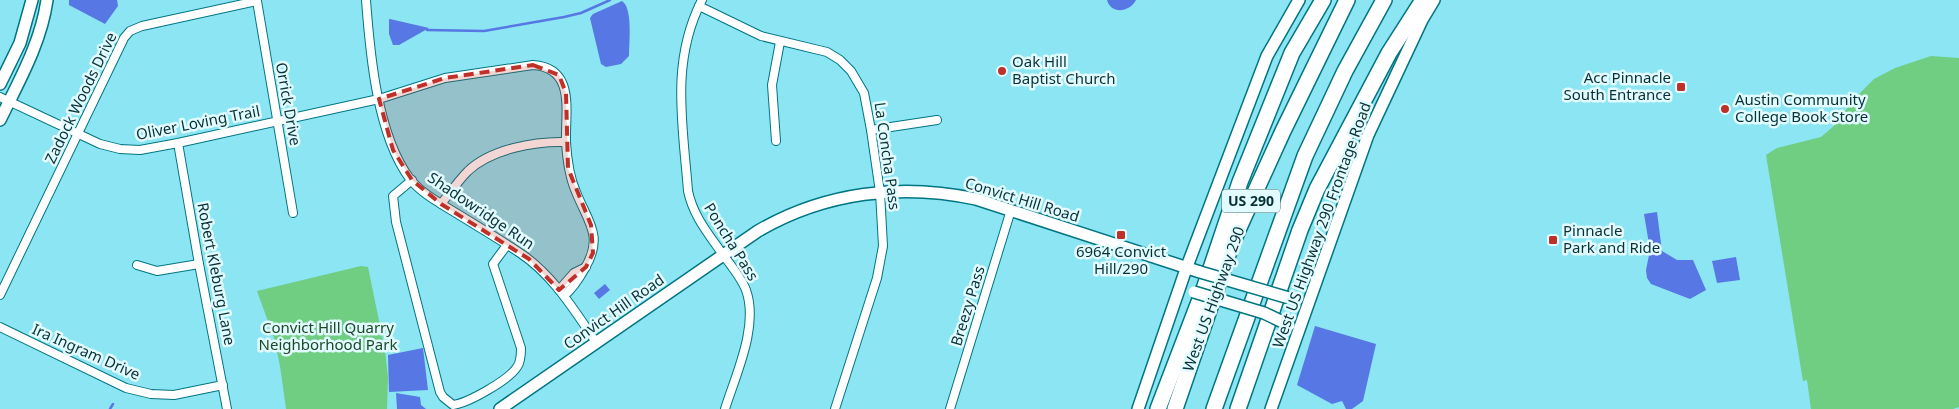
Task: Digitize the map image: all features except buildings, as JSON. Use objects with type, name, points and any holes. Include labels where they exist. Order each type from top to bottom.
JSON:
[{"type":"highway","points":[[1158,409],[1199,291],[1258,136],[1292,54],[1323,0]]},
{"type":"highway","name":"West US Highway 290","points":[[1176,405],[1232,243],[1346,0]]},
{"type":"highway","name":"US 290","points":[[1214,409],[1305,156],[1345,71],[1384,0]]},
{"type":"highway","points":[[1238,409],[1300,230],[1317,189],[1389,53],[1423,0]]},
{"type":"highway","points":[[1176,405],[1199,291]]},
{"type":"main road","points":[[0,84],[20,43],[32,0]]},
{"type":"main road","points":[[0,120],[4,99],[32,52],[48,0]]},
{"type":"main road","points":[[1138,409],[1186,269],[1267,56],[1299,0]]},
{"type":"main road","name":"West US Highway 290 Frontage Road","points":[[1271,409],[1368,135],[1422,20],[1434,0]]},
{"type":"main road","name":"Convict Hill Road","points":[[500,409],[758,230],[793,213],[853,196],[880,192],[900,190],[945,192],[976,199],[1186,269],[1308,304]]},
{"type":"main road","points":[[1173,306],[1181,298],[1199,291],[1264,312],[1290,325],[1294,342]]},
{"type":"street","name":"Orrick Drive","points":[[257,0],[293,213]]},
{"type":"street","name":"Zadock Woods Drive","points":[[0,295],[124,38],[130,32],[147,25],[257,0]]},
{"type":"street","name":"Shadowridge Run","points":[[366,0],[368,32],[379,99],[393,150],[412,180],[420,189],[441,204],[507,245],[539,268],[562,293],[596,342]]},
{"type":"street","name":"La Concha Pass","points":[[701,3],[754,33],[780,42],[820,49],[833,55],[846,65],[856,77],[864,93],[880,192],[884,232],[877,278],[835,409]]},
{"type":"street","name":"Poncha Pass","points":[[701,3],[687,38],[681,74],[688,192],[695,214],[745,288],[750,308],[750,328],[725,409]]},
{"type":"street","points":[[776,141],[772,85],[780,42]]},
{"type":"street","name":"Oliver Loving Trail","points":[[4,99],[100,144],[120,149],[140,150],[379,99],[445,78],[533,65],[543,66],[559,75],[564,83],[566,93],[568,168],[575,191],[591,225],[595,240],[594,253],[586,267],[575,284],[562,293]]},
{"type":"street","points":[[871,130],[937,120]]},
{"type":"street","points":[[441,204],[465,174],[484,159],[528,144],[566,142]]},
{"type":"street","name":"Robert Kleburg Lane","points":[[178,143],[199,264],[228,409]]},
{"type":"street","points":[[412,180],[393,196],[396,222],[440,392],[453,405],[465,402],[490,388],[511,373],[520,361],[521,348],[493,264],[507,245]]},
{"type":"street","name":"Breezy Pass","points":[[950,409],[1011,210]]},
{"type":"street","points":[[137,265],[156,271],[199,264]]},
{"type":"street","name":"Ira Ingram Drive","points":[[0,327],[126,388],[151,394],[174,395],[223,385]]},
{"type":"highlighted area","points":[[533,65],[559,75],[566,93],[568,168],[591,225],[593,253],[586,267],[559,290],[529,259],[441,204],[412,180],[393,150],[379,99],[445,78]]},
{"type":"green space","points":[[1931,56],[1959,58],[1959,407],[1953,409],[1811,409],[1807,380],[1803,381],[1766,155],[1777,148],[1821,137],[1835,125],[1854,99],[1874,79],[1895,68]]},
{"type":"green space","name":"Convict Hill Quarry Neighborhood Park","points":[[361,266],[368,267],[385,350],[388,378],[387,409],[286,409],[274,338],[257,291]]},
{"type":"water","points":[[69,0],[117,0],[118,6],[105,24],[69,5]]},
{"type":"water","points":[[1107,0],[1136,0],[1130,7],[1116,10],[1109,5]]},
{"type":"water","points":[[622,1],[628,11],[629,18],[629,56],[621,64],[606,67],[601,64],[590,18],[593,14]]},
{"type":"water","points":[[389,19],[429,28],[399,45],[393,45],[389,34]]},
{"type":"water","points":[[1657,212],[1662,251],[1677,260],[1693,260],[1706,290],[1690,299],[1651,284],[1647,278],[1646,270],[1650,250],[1644,214]]},
{"type":"water","points":[[1736,257],[1740,280],[1717,283],[1712,261]]},
{"type":"water","points":[[605,284],[610,290],[599,299],[594,293]]},
{"type":"water","points":[[1315,326],[1376,344],[1363,401],[1352,409],[1346,409],[1342,401],[1332,404],[1297,385]]},
{"type":"water","points":[[423,348],[428,390],[389,392],[388,355]]},
{"type":"water","points":[[396,393],[420,397],[421,405],[426,409],[397,409]]},
{"type":"waterway","points":[[427,30],[484,31],[581,13],[610,0]]},
{"type":"waterway","points":[[110,409],[113,404]]},
{"type":"place","name":"Oak Hill Baptist Church","points":[[1002,71]]},
{"type":"place","name":"Acc Pinnacle South Entrance","points":[[1681,87]]},
{"type":"place","name":"Austin Community College Book Store","points":[[1725,109]]},
{"type":"place","name":"6964 Convict Hill/290","points":[[1121,235]]},
{"type":"place","name":"Pinnacle Park and Ride","points":[[1553,240]]}]
